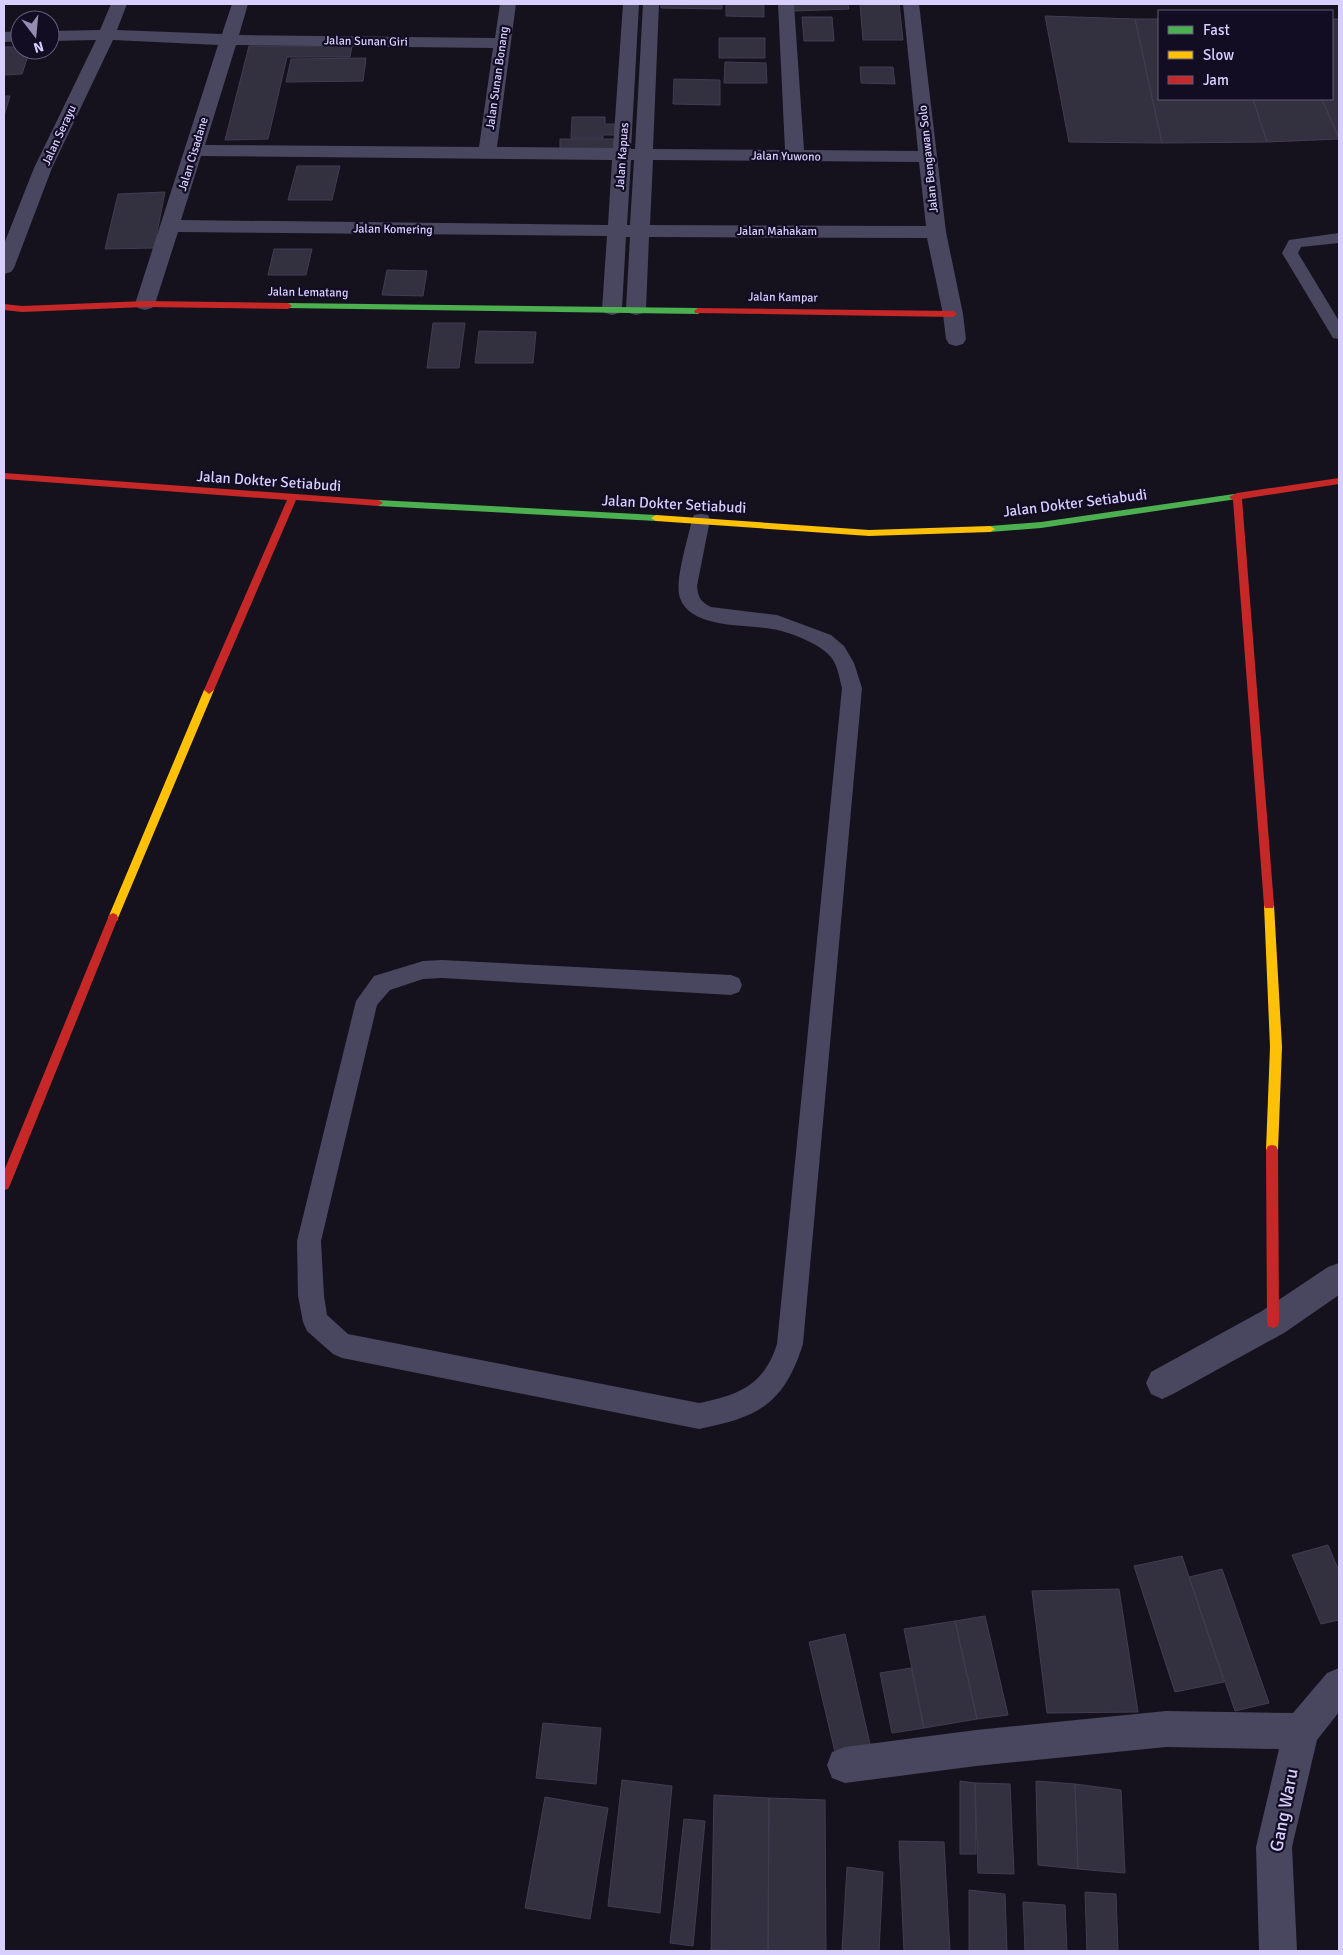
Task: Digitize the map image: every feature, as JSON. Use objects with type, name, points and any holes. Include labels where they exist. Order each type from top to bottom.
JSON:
[{"type":"main road","name":"Jalan Lematang","points":[[4,308],[22,309],[145,304],[612,309]]},
{"type":"main road","name":"Jalan Kampar","points":[[612,309],[953,314]]},
{"type":"main road","name":"Jalan Dokter Setiabudi","points":[[4,476],[292,498],[701,520],[870,533],[962,531],[1041,525],[1339,481]]},
{"type":"main road","points":[[1237,496],[1269,907],[1276,1047],[1272,1161],[1273,1322]]},
{"type":"main road","points":[[4,1185],[154,819],[292,498]]},
{"type":"street","name":"Jalan Serayu","points":[[4,268],[43,168],[107,35],[118,4]]},
{"type":"street","name":"Jalan Cisadane","points":[[145,304],[240,4]]},
{"type":"street","name":"Jalan Sunan Bonang","points":[[487,153],[508,4]]},
{"type":"street","name":"Jalan Kapuas","points":[[612,309],[631,4]]},
{"type":"street","name":"Jalan Kapuas","points":[[636,309],[651,4]]},
{"type":"street","points":[[786,4],[795,156]]},
{"type":"street","name":"Jalan Bengawan Solo","points":[[911,4],[936,232],[953,314],[956,338]]},
{"type":"street","name":"Jalan Sunan Giri","points":[[60,36],[107,35],[228,40],[503,43]]},
{"type":"street","name":"Jalan Yuwono","points":[[194,150],[928,157]]},
{"type":"street","name":"Jalan Komering","points":[[170,226],[617,231]]},
{"type":"street","name":"Jalan Mahakam","points":[[617,231],[936,232]]},
{"type":"street","points":[[1162,1383],[1273,1322],[1339,1277]]},
{"type":"street","name":"Gang Waru","points":[[1278,1951],[1274,1847],[1300,1731],[1339,1684]]},
{"type":"street","points":[[845,1765],[976,1748],[1166,1729],[1300,1731]]},
{"type":"lane","points":[[1339,238],[1295,243],[1290,252],[1339,334]]},
{"type":"lane","points":[[701,520],[687,586],[689,598],[696,608],[708,614],[777,622],[824,640],[836,651],[847,668],[852,688],[790,1344],[779,1373],[758,1395],[730,1410],[699,1416],[342,1345],[316,1322],[311,1296],[309,1241],[367,1000],[382,983],[423,970],[442,969],[731,985]]},
{"type":"building","points":[[661,4],[722,4],[722,9],[661,8]]},
{"type":"building","points":[[726,4],[764,4],[764,17],[726,16]]},
{"type":"building","points":[[791,4],[848,4],[849,9],[793,11]]},
{"type":"building","points":[[860,4],[899,4],[903,40],[863,40]]},
{"type":"building","points":[[1045,16],[1135,19],[1162,143],[1069,142]]},
{"type":"building","points":[[802,17],[832,17],[834,41],[804,41]]},
{"type":"building","points":[[1135,19],[1158,19],[1158,100],[1253,100],[1267,142],[1162,143]]},
{"type":"building","points":[[1333,19],[1339,19],[1339,138],[1322,100],[1333,100]]},
{"type":"building","points":[[719,38],[765,38],[765,58],[719,58]]},
{"type":"building","points":[[249,46],[352,46],[350,57],[287,57],[268,139],[225,140]]},
{"type":"building","points":[[4,47],[10,47],[10,60],[27,60],[22,74],[4,75]]},
{"type":"building","points":[[366,58],[363,81],[286,82],[291,59]]},
{"type":"building","points":[[725,62],[766,63],[767,83],[724,83]]},
{"type":"building","points":[[860,67],[893,67],[895,84],[861,83]]},
{"type":"building","points":[[674,79],[720,80],[720,105],[673,104]]},
{"type":"building","points":[[4,96],[10,96],[4,116]]},
{"type":"building","points":[[1253,100],[1322,100],[1339,139],[1267,142]]},
{"type":"building","points":[[572,117],[605,117],[605,124],[615,124],[615,135],[603,135],[603,138],[571,138]]},
{"type":"building","points":[[560,139],[617,139],[617,151],[560,151]]},
{"type":"building","points":[[297,166],[340,166],[332,200],[288,200]]},
{"type":"building","points":[[165,192],[154,248],[105,249],[118,194]]},
{"type":"building","points":[[274,249],[312,249],[306,275],[268,275]]},
{"type":"building","points":[[387,270],[427,271],[423,296],[382,295]]},
{"type":"building","points":[[433,323],[465,323],[459,368],[427,368]]},
{"type":"building","points":[[479,331],[536,332],[533,363],[475,363]]},
{"type":"building","points":[[1328,1545],[1339,1571],[1339,1620],[1321,1624],[1292,1555]]},
{"type":"building","points":[[1182,1556],[1224,1682],[1175,1692],[1134,1566]]},
{"type":"building","points":[[1222,1569],[1269,1703],[1235,1711],[1189,1577]]},
{"type":"building","points":[[1119,1589],[1138,1712],[1047,1713],[1032,1591]]},
{"type":"building","points":[[985,1616],[1008,1715],[977,1719],[955,1621]]},
{"type":"building","points":[[955,1621],[977,1719],[924,1728],[904,1629]]},
{"type":"building","points":[[845,1634],[870,1744],[835,1752],[809,1642]]},
{"type":"building","points":[[911,1668],[924,1728],[892,1733],[880,1673]]},
{"type":"building","points":[[543,1723],[601,1728],[596,1784],[536,1778]]},
{"type":"building","points":[[622,1780],[672,1786],[660,1913],[608,1906]]},
{"type":"building","points":[[960,1781],[975,1783],[976,1854],[960,1854]]},
{"type":"building","points":[[1036,1781],[1075,1784],[1078,1869],[1038,1865]]},
{"type":"building","points":[[975,1783],[1010,1784],[1014,1874],[978,1873]]},
{"type":"building","points":[[1075,1784],[1121,1790],[1125,1873],[1078,1869]]},
{"type":"building","points":[[714,1795],[769,1798],[768,1951],[711,1950]]},
{"type":"building","points":[[545,1797],[608,1808],[590,1919],[525,1908]]},
{"type":"building","points":[[769,1798],[825,1800],[826,1951],[768,1951]]},
{"type":"building","points":[[684,1819],[705,1821],[693,1946],[670,1943]]},
{"type":"building","points":[[899,1841],[944,1842],[950,1951],[904,1951]]},
{"type":"building","points":[[847,1867],[883,1872],[879,1951],[842,1951]]},
{"type":"building","points":[[969,1890],[1005,1894],[1007,1951],[969,1951]]},
{"type":"building","points":[[1085,1892],[1116,1894],[1118,1951],[1087,1951]]},
{"type":"building","points":[[1023,1902],[1065,1905],[1067,1951],[1025,1951]]},
{"type":"traffic: fast","points":[[288,306],[698,311]]},
{"type":"traffic: fast","points":[[990,529],[1041,525],[1234,497]]},
{"type":"traffic: fast","points":[[378,503],[656,518]]},
{"type":"traffic: slow","points":[[656,518],[869,533],[990,529]]},
{"type":"traffic: slow","points":[[113,918],[209,690]]},
{"type":"traffic: slow","points":[[1269,905],[1276,1047],[1272,1150]]},
{"type":"traffic: jam","points":[[4,307],[22,309],[145,304],[288,306]]},
{"type":"traffic: jam","points":[[698,311],[953,314]]},
{"type":"traffic: jam","points":[[4,476],[378,503]]},
{"type":"traffic: jam","points":[[1234,497],[1339,481]]},
{"type":"traffic: jam","points":[[1237,496],[1269,905]]},
{"type":"traffic: jam","points":[[209,690],[292,498]]},
{"type":"traffic: jam","points":[[4,1185],[113,918]]},
{"type":"traffic: jam","points":[[1272,1150],[1273,1322]]}]
